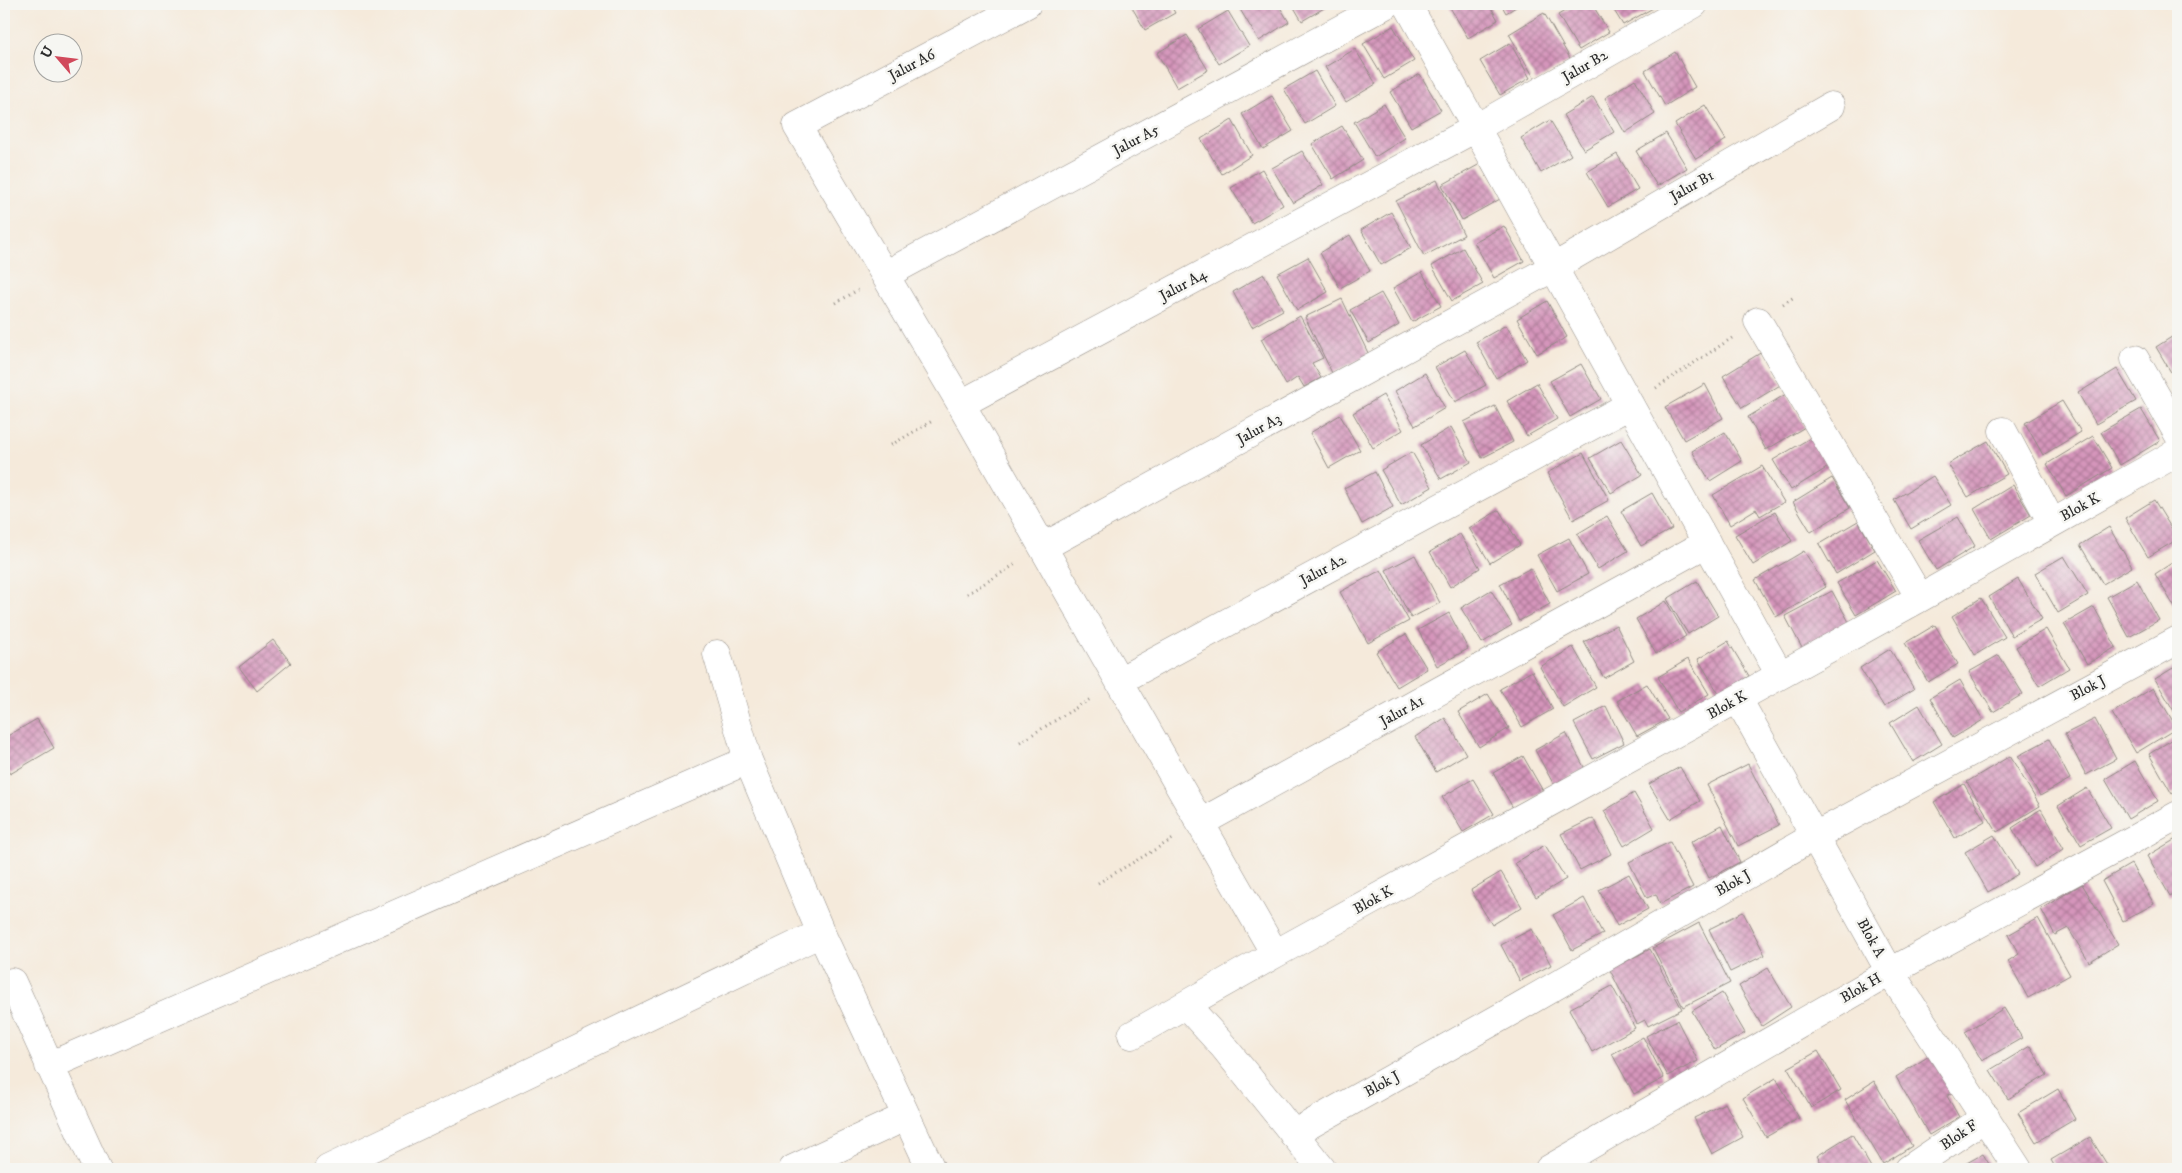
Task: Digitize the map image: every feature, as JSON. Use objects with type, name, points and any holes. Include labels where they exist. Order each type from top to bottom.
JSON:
[{"type":"street","name":"Jalur A6","points":[[885,275],[797,126],[1027,4]]},
{"type":"street","name":"Jalur A5","points":[[885,275],[1386,4]]},
{"type":"street","points":[[1407,4],[1780,675]]},
{"type":"street","name":"Jalur B2","points":[[1476,128],[1694,4]]},
{"type":"street","name":"Jalur B1","points":[[1554,267],[1830,106]]},
{"type":"street","name":"Jalur A4","points":[[961,404],[1476,128]]},
{"type":"street","name":"Jalur A3","points":[[1043,547],[1554,267]]},
{"type":"street","points":[[885,275],[961,404],[1275,954]]},
{"type":"street","points":[[1758,321],[1920,598]]},
{"type":"street","points":[[2135,359],[2178,434]]},
{"type":"street","name":"Jalur A2","points":[[1119,681],[1630,405]]},
{"type":"street","points":[[2002,432],[2052,523]]},
{"type":"street","name":"Blok K","points":[[1132,1036],[1275,954],[1920,598],[2178,452]]},
{"type":"street","name":"Jalur A1","points":[[1200,822],[1707,543]]},
{"type":"street","name":"Blok J","points":[[1293,1134],[1813,837],[2178,640]]},
{"type":"street","points":[[717,654],[748,760],[821,933],[905,1117],[931,1169]]},
{"type":"street","name":"Blok A","points":[[1738,699],[1813,837],[1890,972],[2018,1169]]},
{"type":"street","points":[[49,1066],[748,760]]},
{"type":"street","name":"Blok H","points":[[1549,1169],[1890,972],[2178,815]]},
{"type":"street","points":[[328,1169],[821,933]]},
{"type":"street","points":[[12,982],[97,1169]]},
{"type":"street","points":[[1186,1004],[1223,1046],[1322,1169]]},
{"type":"street","points":[[793,1169],[905,1117]]},
{"type":"street","name":"Blok F","points":[[1908,1169],[1986,1117]]},
{"type":"path","points":[[1630,405],[1794,297]]},
{"type":"path","points":[[891,445],[961,404]]},
{"type":"path","points":[[967,594],[1043,547]]},
{"type":"path","points":[[1020,742],[1119,681]]},
{"type":"path","points":[[1098,883],[1200,822]]},
{"type":"building","points":[[1130,4],[1170,4],[1175,13],[1145,30]]},
{"type":"building","points":[[1241,4],[1278,4],[1289,22],[1259,41],[1238,6]]},
{"type":"building","points":[[1292,4],[1331,4],[1302,21]]},
{"type":"building","points":[[1448,4],[1489,4],[1498,20],[1468,38]]},
{"type":"building","points":[[1501,4],[1521,4],[1506,13]]},
{"type":"building","points":[[1577,4],[1592,4],[1609,32],[1579,50],[1558,15]]},
{"type":"building","points":[[1610,4],[1651,4],[1653,8],[1623,25]]},
{"type":"building","points":[[1228,11],[1249,46],[1219,64],[1198,29]]},
{"type":"building","points":[[1544,13],[1571,60],[1536,81],[1509,34]]},
{"type":"building","points":[[1393,26],[1414,61],[1384,79],[1363,44]]},
{"type":"building","points":[[1187,35],[1208,70],[1177,88],[1157,53]]},
{"type":"building","points":[[1510,43],[1530,78],[1500,95],[1480,61]]},
{"type":"building","points":[[1355,49],[1376,84],[1346,102],[1325,67]]},
{"type":"building","points":[[1675,52],[1695,87],[1665,106],[1645,71]]},
{"type":"building","points":[[1315,71],[1335,106],[1305,124],[1284,89]]},
{"type":"building","points":[[1420,74],[1441,110],[1411,127],[1390,92]]},
{"type":"building","points":[[1635,79],[1655,114],[1625,133],[1605,98]]},
{"type":"building","points":[[1272,96],[1293,131],[1263,149],[1242,114]]},
{"type":"building","points":[[1593,97],[1614,132],[1584,150],[1563,115]]},
{"type":"building","points":[[1384,104],[1405,138],[1375,157],[1354,122]]},
{"type":"building","points":[[1705,105],[1726,140],[1696,159],[1675,124]]},
{"type":"building","points":[[1232,120],[1252,155],[1222,174],[1201,139]]},
{"type":"building","points":[[1550,120],[1571,155],[1541,173],[1521,138]]},
{"type":"building","points":[[1342,126],[1363,160],[1333,179],[1312,144]]},
{"type":"building","points":[[1666,133],[1687,168],[1657,186],[1636,151]]},
{"type":"building","points":[[1302,151],[1323,185],[1293,203],[1272,168]]},
{"type":"building","points":[[1617,154],[1638,189],[1608,207],[1587,172]]},
{"type":"building","points":[[1480,164],[1500,199],[1462,220],[1442,185]]},
{"type":"building","points":[[1262,169],[1283,205],[1252,223],[1231,188]]},
{"type":"building","points":[[1437,180],[1464,235],[1424,256],[1396,201]]},
{"type":"building","points":[[1391,212],[1411,248],[1381,265],[1361,230]]},
{"type":"building","points":[[1504,226],[1524,261],[1494,278],[1474,242]]},
{"type":"building","points":[[1350,235],[1370,271],[1340,288],[1320,253]]},
{"type":"building","points":[[1463,248],[1483,284],[1452,301],[1432,266]]},
{"type":"building","points":[[1308,257],[1328,292],[1297,310],[1277,274]]},
{"type":"building","points":[[1422,272],[1441,306],[1412,322],[1393,288]]},
{"type":"building","points":[[1264,274],[1283,310],[1252,327],[1233,292]]},
{"type":"building","points":[[1381,293],[1399,325],[1369,343],[1350,310]]},
{"type":"building","points":[[1342,299],[1369,355],[1332,373],[1305,317]]},
{"type":"building","points":[[1547,301],[1567,337],[1537,354],[1517,319]]},
{"type":"building","points":[[1300,316],[1323,358],[1312,363],[1321,378],[1304,387],[1298,377],[1286,385],[1261,339]]},
{"type":"building","points":[[1506,325],[1527,360],[1496,378],[1476,342]]},
{"type":"building","points":[[2178,333],[2178,377],[2175,379],[2156,347]]},
{"type":"building","points":[[1465,350],[1486,385],[1455,402],[1435,367]]},
{"type":"building","points":[[1762,352],[1782,384],[1742,408],[1723,376]]},
{"type":"building","points":[[1581,364],[1601,399],[1570,417],[1550,381]]},
{"type":"building","points":[[2117,369],[2136,401],[2096,424],[2078,393]]},
{"type":"building","points":[[1425,373],[1445,408],[1415,426],[1395,391]]},
{"type":"building","points":[[1537,383],[1557,419],[1527,436],[1507,401]]},
{"type":"building","points":[[1705,384],[1723,418],[1684,440],[1665,407]]},
{"type":"building","points":[[1786,394],[1805,427],[1766,450],[1748,417]]},
{"type":"building","points":[[1383,395],[1403,430],[1373,448],[1353,413]]},
{"type":"building","points":[[2062,401],[2081,432],[2043,455],[2025,423]]},
{"type":"building","points":[[1495,406],[1513,442],[1482,458],[1464,422]]},
{"type":"building","points":[[2141,409],[2160,441],[2120,465],[2101,432]]},
{"type":"building","points":[[1340,415],[1360,450],[1329,468],[1310,433]]},
{"type":"building","points":[[1451,427],[1471,462],[1441,479],[1421,445]]},
{"type":"building","points":[[1725,432],[1742,461],[1710,481],[1692,451]]},
{"type":"building","points":[[2093,436],[2112,468],[2066,496],[2047,464]]},
{"type":"building","points":[[1812,437],[1830,466],[1791,490],[1773,460]]},
{"type":"building","points":[[1621,440],[1642,475],[1611,493],[1590,458]]},
{"type":"building","points":[[1988,441],[2007,474],[1968,497],[1948,464]]},
{"type":"building","points":[[1412,452],[1432,487],[1401,505],[1381,470]]},
{"type":"building","points":[[1583,453],[1609,500],[1573,520],[1547,473]]},
{"type":"building","points":[[1762,466],[1784,502],[1760,516],[1756,509],[1730,525],[1713,495]]},
{"type":"building","points":[[1375,472],[1393,507],[1362,524],[1344,488]]},
{"type":"building","points":[[1933,476],[1951,505],[1911,529],[1894,500]]},
{"type":"building","points":[[1832,478],[1850,508],[1811,532],[1793,502]]},
{"type":"building","points":[[2013,485],[2031,515],[1991,539],[1974,509]]},
{"type":"building","points":[[1652,493],[1672,529],[1641,546],[1621,511]]},
{"type":"building","points":[[2154,500],[2178,539],[2148,557],[2125,518]]},
{"type":"building","points":[[1499,510],[1520,545],[1490,563],[1469,528]]},
{"type":"building","points":[[1775,512],[1792,541],[1753,565],[1735,535]]},
{"type":"building","points":[[1607,516],[1628,551],[1598,569],[1577,534]]},
{"type":"building","points":[[1958,517],[1975,546],[1936,570],[1918,540]]},
{"type":"building","points":[[1858,521],[1875,550],[1836,574],[1819,544]]},
{"type":"building","points":[[2109,527],[2132,567],[2103,584],[2080,545]]},
{"type":"building","points":[[1460,534],[1480,568],[1450,587],[1430,552]]},
{"type":"building","points":[[1569,538],[1588,574],[1557,591],[1537,555]]},
{"type":"building","points":[[1804,551],[1826,587],[1776,617],[1755,580]]},
{"type":"building","points":[[1415,555],[1440,603],[1411,618],[1386,570]]},
{"type":"building","points":[[2064,556],[2088,595],[2058,613],[2035,573]]},
{"type":"building","points":[[2178,559],[2178,613],[2155,574]]},
{"type":"building","points":[[1877,560],[1896,591],[1856,615],[1837,583]]},
{"type":"building","points":[[1531,568],[1550,604],[1519,621],[1500,584]]},
{"type":"building","points":[[1381,570],[1409,621],[1368,643],[1340,592]]},
{"type":"building","points":[[2018,579],[2042,619],[2012,636],[1989,597]]},
{"type":"building","points":[[2137,580],[2159,620],[2129,637],[2107,597]]},
{"type":"building","points":[[1697,581],[1718,616],[1688,634],[1667,599]]},
{"type":"building","points":[[1491,590],[1512,625],[1482,643],[1461,608]]},
{"type":"building","points":[[1832,591],[1849,622],[1802,648],[1785,616]]},
{"type":"building","points":[[1981,598],[2005,637],[1975,655],[1952,616]]},
{"type":"building","points":[[1666,601],[1686,636],[1656,654],[1636,619]]},
{"type":"building","points":[[2094,607],[2116,647],[2087,664],[2064,624]]},
{"type":"building","points":[[1449,613],[1468,649],[1437,666],[1418,630]]},
{"type":"building","points":[[1616,625],[1634,661],[1604,678],[1584,642]]},
{"type":"building","points":[[1935,625],[1958,664],[1928,682],[1905,643]]},
{"type":"building","points":[[2046,629],[2069,668],[2039,686],[2016,647]]},
{"type":"building","points":[[1406,634],[1427,669],[1397,687],[1376,652]]},
{"type":"building","points":[[273,640],[291,663],[257,691],[239,667]]},
{"type":"building","points":[[1728,641],[1749,676],[1719,694],[1698,659]]},
{"type":"building","points":[[1573,647],[1596,687],[1563,707],[1540,667]]},
{"type":"building","points":[[1890,649],[1914,689],[1884,707],[1860,668]]},
{"type":"building","points":[[1999,655],[2023,694],[1993,712],[1969,672]]},
{"type":"building","points":[[1688,659],[1709,694],[1678,712],[1658,677]]},
{"type":"building","points":[[2178,665],[2178,718],[2155,679]]},
{"type":"building","points":[[1532,671],[1553,709],[1522,727],[1500,689]]},
{"type":"building","points":[[1960,680],[1983,720],[1953,738],[1930,698]]},
{"type":"building","points":[[1647,684],[1668,719],[1637,736],[1617,701]]},
{"type":"building","points":[[2153,688],[2177,728],[2136,753],[2112,713]]},
{"type":"building","points":[[1488,694],[1509,728],[1479,747],[1458,712]]},
{"type":"building","points":[[1919,705],[1942,744],[1913,762],[1890,723]]},
{"type":"building","points":[[1606,706],[1624,743],[1593,759],[1574,723]]},
{"type":"building","points":[[1445,718],[1466,754],[1436,772],[1415,737]]},
{"type":"building","points":[[37,719],[54,748],[10,774],[4,763],[4,738]]},
{"type":"building","points":[[2095,719],[2116,759],[2086,775],[2065,734]]},
{"type":"building","points":[[1566,733],[1585,769],[1554,785],[1535,750]]},
{"type":"building","points":[[2178,736],[2178,790],[2172,794],[2149,754]]},
{"type":"building","points":[[2049,739],[2070,779],[2040,796],[2018,756]]},
{"type":"building","points":[[1523,756],[1543,791],[1513,808],[1493,773]]},
{"type":"building","points":[[2010,756],[2040,806],[1997,832],[1967,782]]},
{"type":"building","points":[[2135,761],[2158,801],[2128,819],[2105,779]]},
{"type":"building","points":[[1748,764],[1779,825],[1738,846],[1707,785]]},
{"type":"building","points":[[1680,767],[1700,801],[1670,819],[1649,784]]},
{"type":"building","points":[[1473,779],[1494,814],[1463,832],[1442,797]]},
{"type":"building","points":[[1964,784],[1985,821],[1955,838],[1934,802]]},
{"type":"building","points":[[2087,788],[2111,828],[2081,845],[2058,806]]},
{"type":"building","points":[[1634,793],[1654,828],[1624,846],[1604,811]]},
{"type":"building","points":[[2041,809],[2064,849],[2035,867],[2012,828]]},
{"type":"building","points":[[1593,818],[1611,854],[1580,870],[1561,834]]},
{"type":"building","points":[[1722,825],[1740,862],[1709,878],[1691,842]]},
{"type":"building","points":[[1994,835],[2018,874],[1988,892],[1965,852]]},
{"type":"building","points":[[2176,839],[2178,842],[2178,891],[2170,896],[2147,856]]},
{"type":"building","points":[[1670,842],[1693,887],[1660,904],[1656,894],[1647,898],[1629,862]]},
{"type":"building","points":[[1545,845],[1566,879],[1536,897],[1515,863]]},
{"type":"building","points":[[2131,864],[2154,904],[2123,921],[2102,881]]},
{"type":"building","points":[[1501,872],[1522,907],[1492,925],[1471,890]]},
{"type":"building","points":[[1629,874],[1648,909],[1617,926],[1599,890]]},
{"type":"building","points":[[2082,884],[2118,944],[2089,962],[2068,928],[2055,935],[2041,909]]},
{"type":"building","points":[[1584,898],[1603,934],[1572,950],[1553,915]]},
{"type":"building","points":[[1743,912],[1765,955],[1730,972],[1709,929]]},
{"type":"building","points":[[2038,918],[2070,975],[2028,998],[2008,961],[2019,954],[2008,935]]},
{"type":"building","points":[[1699,923],[1730,983],[1683,1007],[1653,948]]},
{"type":"building","points":[[1532,929],[1551,965],[1520,981],[1501,945]]},
{"type":"building","points":[[1650,949],[1682,1009],[1648,1026],[1645,1020],[1637,1024],[1610,970]]},
{"type":"building","points":[[1768,968],[1791,1007],[1762,1026],[1739,986]]},
{"type":"building","points":[[1612,986],[1635,1028],[1592,1052],[1569,1009]]},
{"type":"building","points":[[1722,993],[1745,1033],[1715,1050],[1692,1011]]},
{"type":"building","points":[[2004,1008],[2022,1038],[1982,1061],[1965,1032]]},
{"type":"building","points":[[1677,1020],[1698,1061],[1668,1076],[1646,1036]]},
{"type":"building","points":[[1643,1037],[1664,1078],[1634,1094],[1612,1054]]},
{"type":"building","points":[[2030,1046],[2047,1075],[2008,1099],[1990,1070]]},
{"type":"building","points":[[1818,1051],[1841,1090],[1811,1108],[1788,1068]]},
{"type":"building","points":[[1937,1051],[1959,1088],[1947,1096],[1959,1117],[1929,1135],[1896,1077]]},
{"type":"building","points":[[1776,1078],[1799,1118],[1766,1137],[1743,1098]]},
{"type":"building","points":[[1874,1081],[1912,1146],[1883,1164],[1845,1100]]},
{"type":"building","points":[[2058,1089],[2075,1119],[2036,1142],[2018,1113]]},
{"type":"building","points":[[1725,1103],[1743,1137],[1712,1154],[1694,1118]]},
{"type":"building","points":[[1852,1134],[1872,1169],[1825,1169],[1817,1156]]},
{"type":"building","points":[[2090,1137],[2108,1166],[2103,1169],[2056,1169],[2051,1160]]},
{"type":"building","points":[[1983,1154],[1992,1169],[1956,1169]]}]
